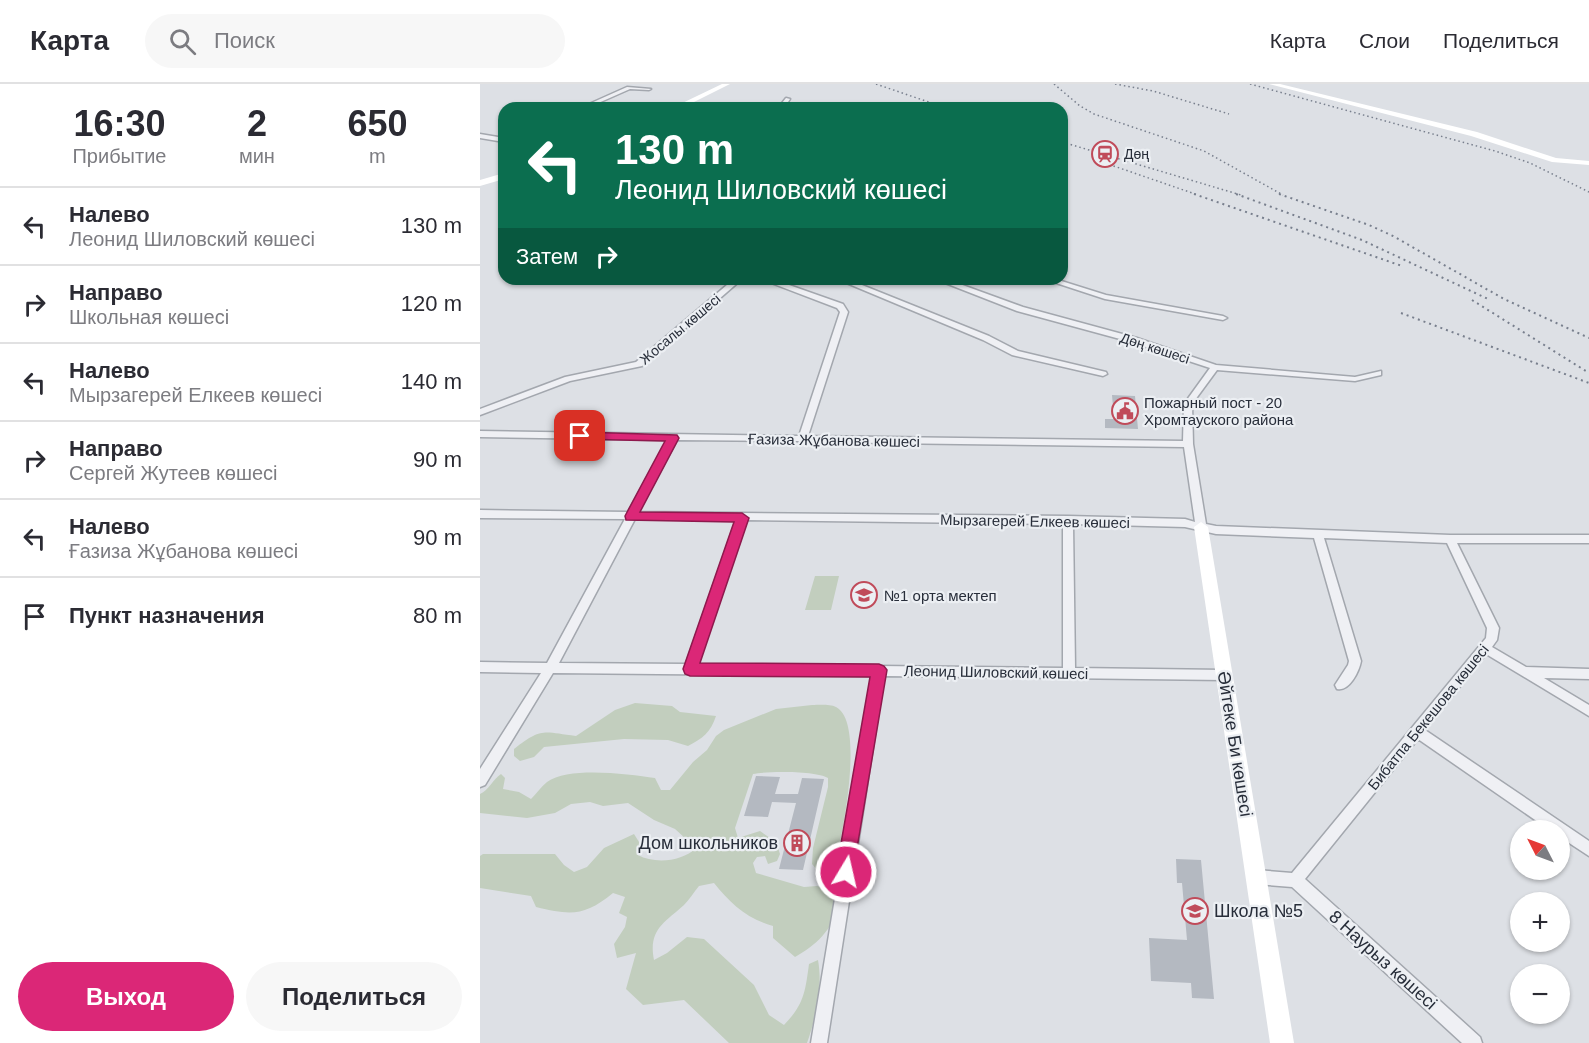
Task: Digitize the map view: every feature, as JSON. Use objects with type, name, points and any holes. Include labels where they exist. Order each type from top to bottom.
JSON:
[{"type":"street","points":[[689,102],[727,84]]},
{"type":"street","points":[[1272,84],[1474,134],[1555,160],[1589,163]]},
{"type":"street","points":[[597,102],[629,88],[649,89]]},
{"type":"street","points":[[480,136],[498,139]]},
{"type":"street","points":[[480,183],[498,178]]},
{"type":"street","name":"Жосалы көшесі","points":[[480,412],[568,379],[639,364],[731,285]]},
{"type":"street","points":[[782,285],[840,306],[844,312],[802,440]]},
{"type":"street","points":[[856,285],[986,338],[1016,353],[1103,374]]},
{"type":"street","name":"Дөң көшесі","points":[[955,285],[1020,309],[1134,340],[1215,367],[1355,379],[1378,373]]},
{"type":"street","points":[[1067,285],[1105,297],[1223,318]]},
{"type":"street","name":"Әйтеке Би көшесі","points":[[1215,367],[1188,404],[1188,444],[1282,1043]]},
{"type":"street","name":"Ғазиза Жұбанова көшесі","points":[[480,434],[1188,444]]},
{"type":"street","points":[[480,781],[550,668],[673,438]]},
{"type":"street","name":"Мырзагерей Елкеев көшесі","points":[[480,514],[1068,520],[1185,524],[1216,530],[1450,539],[1589,539]]},
{"type":"street","points":[[690,669],[742,518]]},
{"type":"street","points":[[1068,520],[1069,673]]},
{"type":"street","points":[[1318,534],[1355,661],[1341,685]]},
{"type":"street","name":"Бибатпа Бекешова көшесі","points":[[1295,880],[1491,640],[1493,627],[1450,539]]},
{"type":"street","points":[[1485,648],[1589,711]]},
{"type":"street","name":"Леонид Шиловский көшесі","points":[[480,668],[1224,675]]},
{"type":"street","points":[[819,1043],[879,670]]},
{"type":"street","points":[[1525,672],[1589,674]]},
{"type":"street","points":[[1416,730],[1589,849]]},
{"type":"street","points":[[1256,877],[1295,880]]},
{"type":"street","name":"8 Наурыз көшесі","points":[[1295,880],[1474,1043]]},
{"type":"green space","points":[[815,576],[839,576],[831,610],[805,610]]},
{"type":"green space","points":[[635,703],[672,706],[680,712],[716,716],[705,734],[688,746],[668,740],[624,739],[544,747],[534,757],[520,761],[514,756],[514,749],[537,734],[576,736],[615,710]]},
{"type":"green space","points":[[812,705],[836,707],[845,718],[850,736],[849,786],[833,875],[826,880],[812,864],[813,848],[828,787],[828,778],[792,772],[753,774],[735,828],[738,838],[760,831],[776,842],[780,854],[777,861],[768,864],[765,856],[757,857],[753,863],[756,873],[804,887],[817,886],[831,890],[835,900],[835,911],[828,930],[813,945],[795,957],[773,938],[773,926],[755,919],[740,909],[714,883],[699,886],[684,905],[664,922],[653,941],[654,960],[687,937],[704,939],[754,985],[769,1015],[784,1025],[800,1004],[809,964],[818,960],[820,981],[818,1002],[807,1043],[729,1043],[684,1000],[643,1005],[626,989],[636,953],[617,958],[614,944],[625,927],[627,917],[619,913],[625,897],[613,893],[585,910],[558,912],[536,907],[531,896],[480,888],[480,856],[483,854],[555,854],[574,872],[587,867],[604,848],[634,834],[639,842],[638,855],[652,860],[676,859],[696,848],[675,829],[654,820],[628,803],[603,806],[590,802],[571,804],[555,813],[527,818],[480,813],[480,794],[501,774],[505,778],[503,789],[519,792],[531,799],[547,782],[557,777],[599,772],[655,778],[661,790],[670,790],[693,762],[707,750],[716,736],[724,730],[776,709]]},
{"type":"building","name":"Пожарный пост - 20 Хромтауского района","points":[[1112,395],[1135,396],[1138,429],[1105,428],[1105,419],[1114,419]]},
{"type":"building","name":"Дом школьников","points":[[756,776],[780,777],[775,794],[798,794],[802,778],[824,779],[803,870],[779,869],[796,803],[772,802],[768,817],[744,816]]},
{"type":"building","name":"Школа №5","points":[[1176,859],[1201,860],[1214,999],[1192,998],[1191,983],[1151,981],[1149,938],[1187,940],[1182,883],[1177,883]]},
{"type":"railway","points":[[876,84],[928,102]]},
{"type":"railway","points":[[1054,84],[1080,106],[1094,114],[1204,151],[1283,195]]},
{"type":"railway","points":[[1115,84],[1153,91],[1229,114]]},
{"type":"railway","points":[[1250,84],[1495,151],[1530,163],[1589,192]]},
{"type":"railway","points":[[1068,144],[1241,195]]},
{"type":"railway","points":[[1105,163],[1198,195]]},
{"type":"railway","points":[[1194,194],[1402,266]]},
{"type":"railway","points":[[1236,194],[1362,240],[1488,299]]},
{"type":"railway","points":[[1279,194],[1369,225],[1393,236],[1504,299],[1589,338]]},
{"type":"railway","points":[[1472,300],[1589,373]]},
{"type":"railway","points":[[1401,313],[1589,383]]},
{"type":"place","name":"Дөң","points":[[1105,154]]},
{"type":"place","name":"Пожарный пост - 20 Хромтауского района","points":[[1125,411]]},
{"type":"place","name":"№1 орта мектеп","points":[[864,595]]},
{"type":"place","name":"Дом школьников","points":[[797,843]]},
{"type":"place","name":"Школа №5","points":[[1195,911]]},
{"type":"route","points":[[580,436],[673,438],[631,516],[742,518],[690,669],[879,670],[846,872]]}]
